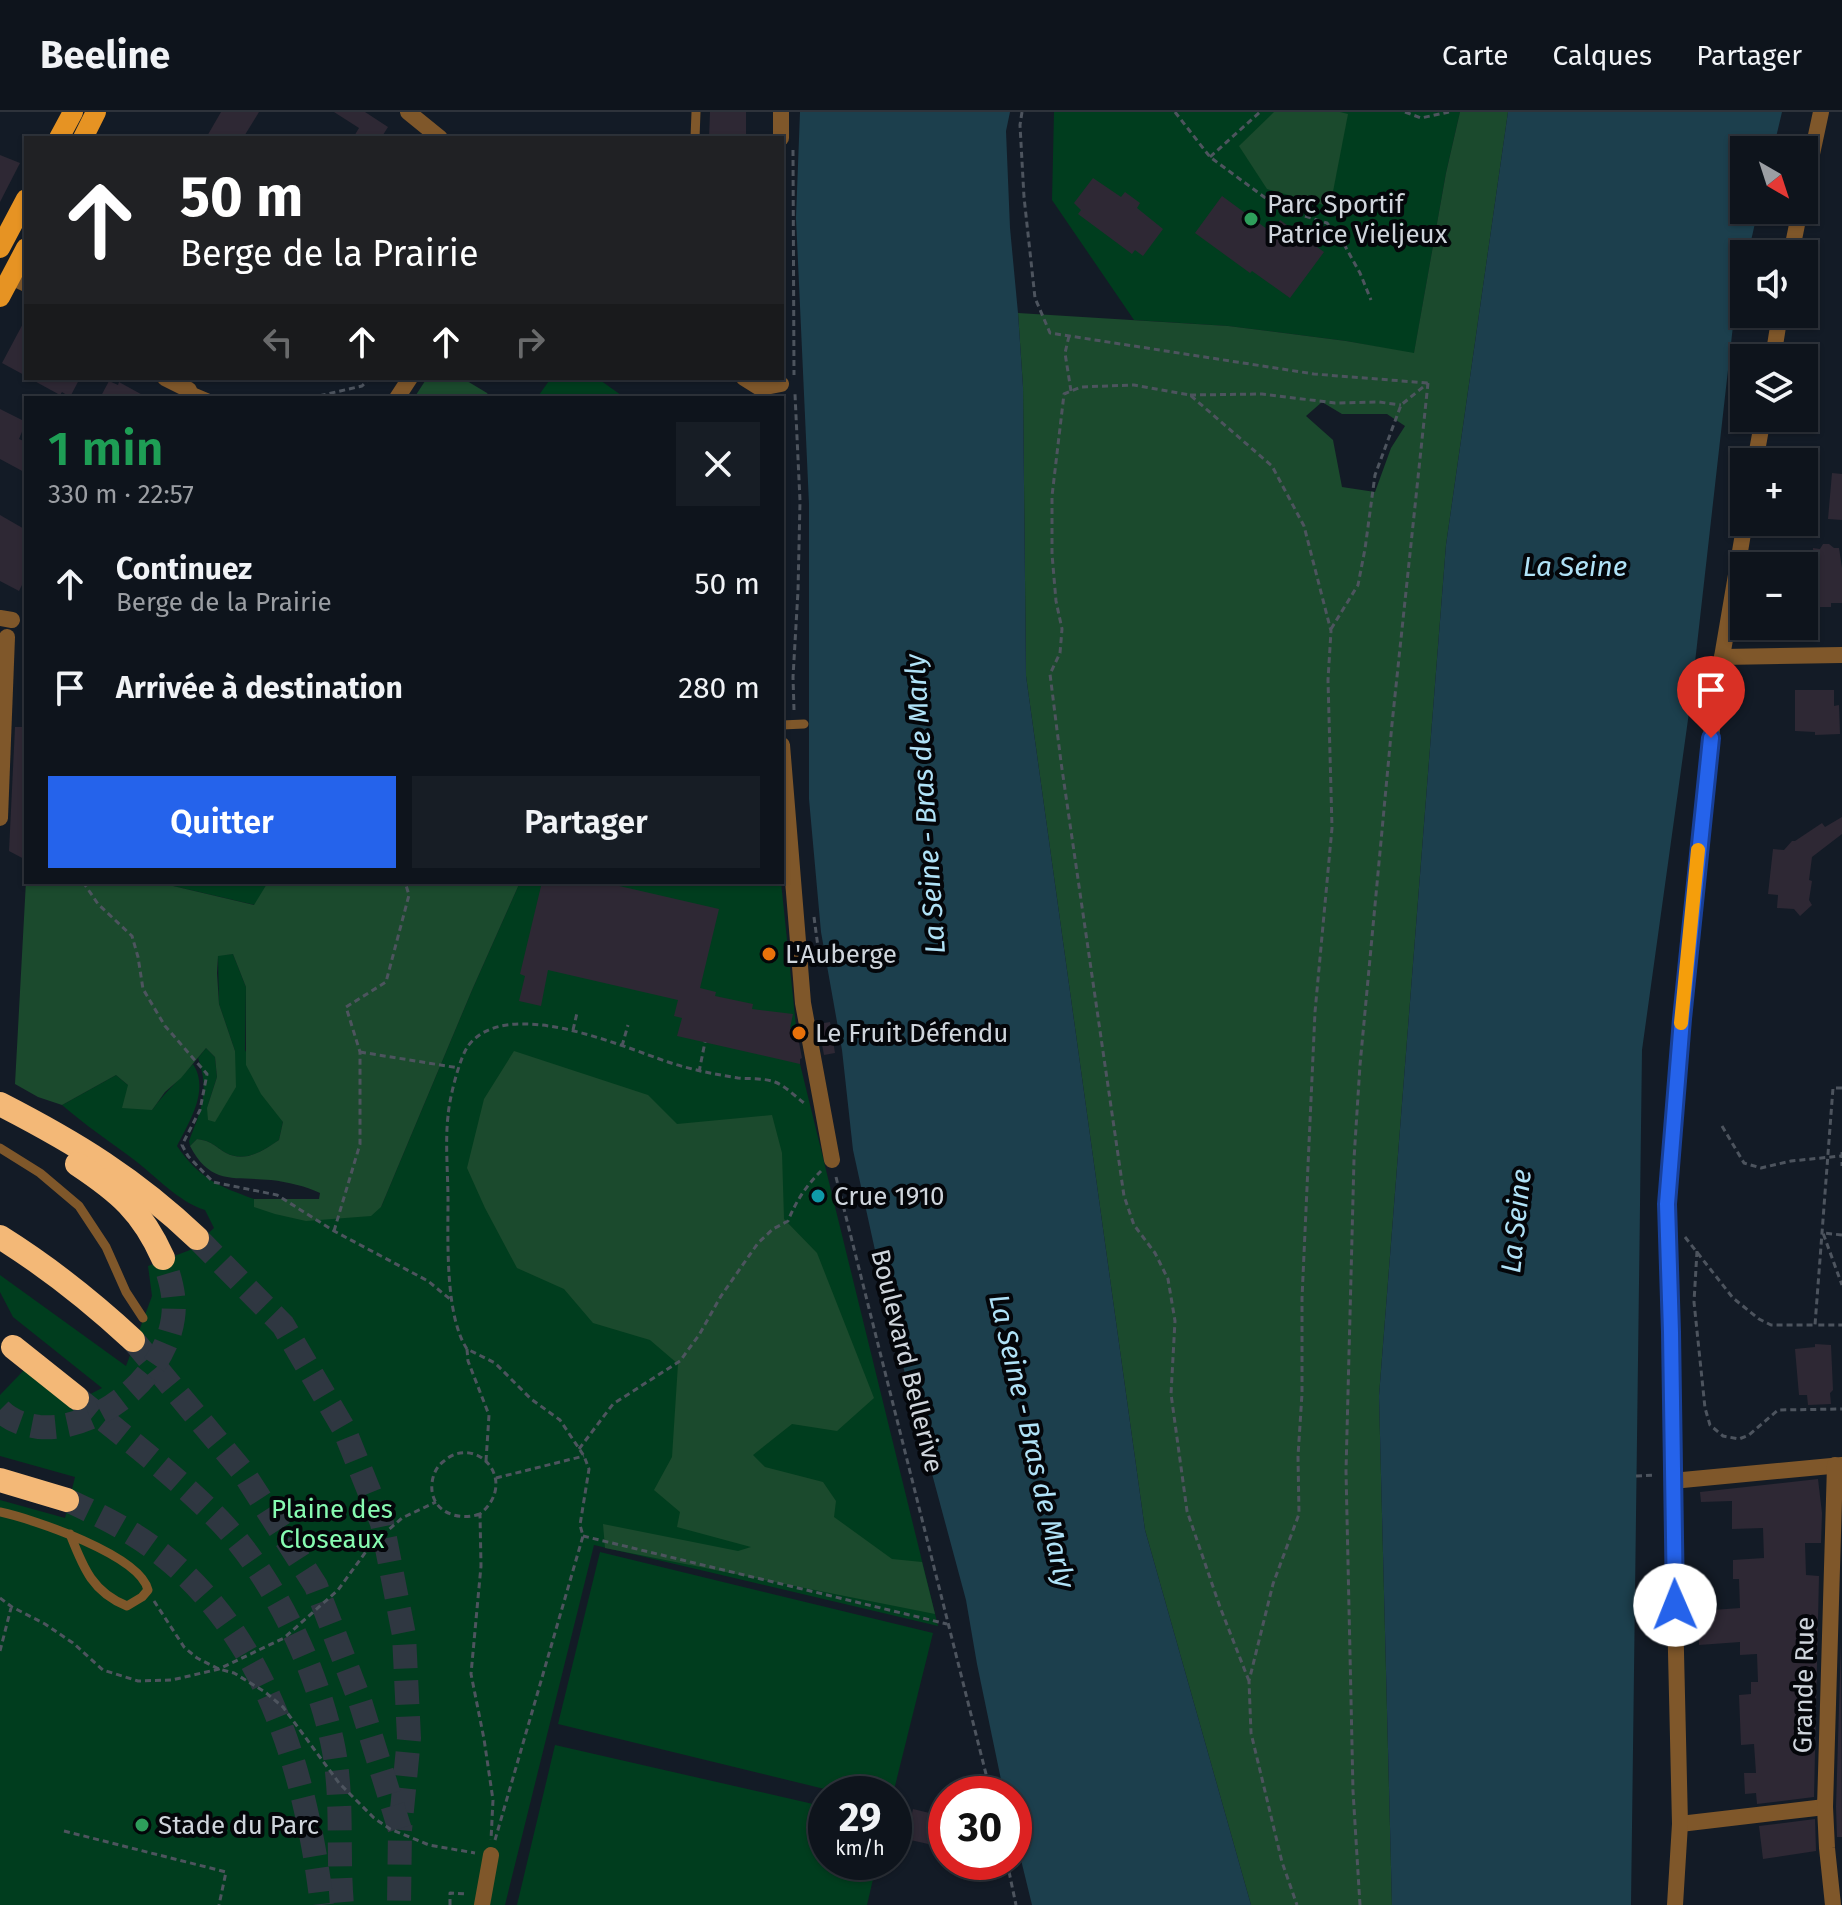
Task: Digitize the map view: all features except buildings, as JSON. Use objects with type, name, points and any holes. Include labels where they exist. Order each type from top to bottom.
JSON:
[{"type":"highway","points":[[0,1104],[113,1169],[145,1192],[197,1238]]},
{"type":"highway","points":[[0,1120],[63,1155],[121,1196],[141,1217],[163,1258]]},
{"type":"highway","points":[[0,1237],[53,1272],[104,1313],[138,1329]]},
{"type":"highway","points":[[4,1344],[77,1398]]},
{"type":"highway","points":[[0,1480],[67,1500]]},
{"type":"main road","points":[[60,136],[73,112]]},
{"type":"main road","points":[[84,136],[96,112]]},
{"type":"main road","points":[[0,248],[24,203]]},
{"type":"main road","points":[[0,297],[18,281],[24,256]]},
{"type":"street","points":[[408,112],[438,136]]},
{"type":"street","points":[[781,112],[787,140]]},
{"type":"street","points":[[1816,136],[1821,112]]},
{"type":"street","points":[[169,380],[189,390]]},
{"type":"street","points":[[747,380],[760,388],[781,387]]},
{"type":"street","points":[[1675,1905],[1680,1824],[1668,1218],[1682,1019],[1707,765],[1743,536]]},
{"type":"street","points":[[0,818],[7,637]]},
{"type":"street","points":[[1722,657],[1842,655]]},
{"type":"street","points":[[784,770],[801,987],[832,1160]]},
{"type":"street","points":[[1672,1481],[1839,1465]]},
{"type":"street","name":"Grande Rue","points":[[1833,1905],[1825,1807],[1839,1465]]},
{"type":"street","points":[[1680,1824],[1825,1807]]},
{"type":"street","points":[[483,1900],[491,1855]]},
{"type":"lane","points":[[695,136],[696,112]]},
{"type":"lane","points":[[189,390],[203,396]]},
{"type":"lane","points":[[784,725],[799,724]]},
{"type":"lane","points":[[0,1148],[40,1173],[79,1206],[106,1247],[138,1329]]},
{"type":"lane","points":[[0,1512],[70,1534],[118,1558],[146,1583],[148,1590],[127,1606],[115,1601],[94,1584],[82,1565],[70,1534]]},
{"type":"path","points":[[1022,112],[1023,183],[1035,298],[1050,333],[1314,374],[1428,383]]},
{"type":"path","points":[[1175,112],[1210,157],[1279,208],[1327,223],[1345,246],[1371,300]]},
{"type":"path","points":[[1210,157],[1260,112]]},
{"type":"path","points":[[1405,112],[1421,118],[1449,112]]},
{"type":"path","points":[[787,140],[800,501],[793,677],[799,724]]},
{"type":"path","points":[[1069,336],[1065,353],[1071,391]]},
{"type":"path","points":[[319,396],[362,386],[368,380]]},
{"type":"path","points":[[1331,631],[1358,585],[1375,475],[1401,405],[1428,383]]},
{"type":"path","points":[[1360,1905],[1353,1791],[1346,1471],[1354,1159],[1391,739],[1428,383]]},
{"type":"path","points":[[1249,1681],[1187,1511],[1171,1394],[1175,1321],[1168,1279],[1155,1253],[1134,1225],[1124,1196],[1061,762],[1050,674],[1060,653],[1062,629],[1052,554],[1052,496],[1064,394],[1081,387],[1134,385],[1190,395],[1262,394],[1335,403],[1401,405]]},
{"type":"path","points":[[1190,395],[1272,466],[1304,526],[1331,631],[1328,680],[1332,828],[1315,1012],[1302,1298],[1299,1514],[1273,1584],[1249,1681],[1251,1733],[1282,1862],[1297,1905]]},
{"type":"path","points":[[84,884],[98,904],[132,936],[143,989],[165,1026],[207,1074],[200,1110],[182,1145],[188,1156],[213,1182],[277,1195],[334,1231],[428,1281],[451,1300]]},
{"type":"path","points":[[334,1231],[360,1144],[360,1052],[346,1007],[386,982],[409,895],[406,884]]},
{"type":"path","points":[[801,987],[820,962],[813,905]]},
{"type":"path","points":[[573,1030],[577,1013]]},
{"type":"path","points":[[486,1461],[489,1415],[468,1361],[467,1349],[460,1338],[451,1300],[448,1227],[448,1115],[459,1068],[467,1048],[478,1036],[503,1026],[534,1025],[573,1030],[699,1072],[775,1082],[824,1116]]},
{"type":"path","points":[[622,1046],[628,1025]]},
{"type":"path","points":[[699,1072],[705,1042]]},
{"type":"path","points":[[360,1052],[459,1068]]},
{"type":"path","points":[[1815,1325],[1833,1088],[1842,1088]]},
{"type":"path","points":[[1722,1126],[1744,1163],[1761,1168],[1841,1154],[1842,1166]]},
{"type":"path","points":[[579,1449],[613,1404],[680,1361],[758,1243],[773,1229],[788,1221],[795,1203],[809,1183],[832,1160]]},
{"type":"path","name":"Boulevard Bellerive","points":[[832,1160],[986,1776]]},
{"type":"path","points":[[1668,1218],[1733,1298],[1759,1319],[1771,1325],[1842,1325]]},
{"type":"path","points":[[1823,1233],[1842,1235]]},
{"type":"path","points":[[1823,1233],[1842,1285]]},
{"type":"path","points":[[1697,1251],[1694,1302],[1705,1408],[1710,1425],[1723,1436],[1739,1439],[1749,1435],[1778,1410],[1842,1409]]},
{"type":"path","points":[[467,1349],[495,1363],[531,1399],[560,1420],[589,1469],[580,1525],[583,1536],[491,1855]]},
{"type":"path","points":[[457,1453],[477,1455],[486,1461],[496,1478],[494,1499],[480,1514],[460,1518],[451,1515],[436,1502],[432,1482],[434,1473],[448,1457],[457,1453]]},
{"type":"path","points":[[496,1478],[584,1456]]},
{"type":"path","points":[[0,1598],[64,1637],[103,1670],[138,1681],[162,1682],[219,1669],[284,1638],[338,1590],[370,1546],[402,1518],[436,1502]]},
{"type":"path","points":[[480,1514],[481,1566],[471,1674],[493,1800],[491,1855]]},
{"type":"path","points":[[583,1536],[947,1624]]},
{"type":"path","points":[[148,1590],[184,1647],[197,1658],[234,1673],[283,1707],[339,1783],[374,1818],[390,1829],[429,1845],[491,1855]]},
{"type":"path","points":[[0,1651],[12,1607]]},
{"type":"path","points":[[64,1831],[226,1872],[219,1905]]},
{"type":"path","points":[[1011,1880],[1016,1905]]},
{"type":"path","points":[[450,1905],[450,1893],[483,1900]]},
{"type":"green space","name":"Parc Sportif Patrice Vieljeux","points":[[1054,112],[1460,112],[1414,354],[1346,341],[1228,326],[1134,320],[1052,200]]},
{"type":"green space","points":[[1274,112],[1348,114],[1330,207],[1267,189],[1239,146]]},
{"type":"green space","points":[[1460,112],[1508,112],[1446,545],[1379,1396],[1392,1905],[1251,1905],[1145,1530],[1026,676],[1023,387],[1018,313],[1228,326],[1414,353]],"holes":[[[1322,402],[1342,414],[1387,414],[1405,426],[1391,448],[1375,492],[1342,487],[1333,440],[1306,416]]]},
{"type":"green space","points":[[426,380],[465,380],[489,396],[415,396]]},
{"type":"green space","points":[[550,380],[600,380],[621,395],[541,396]]},
{"type":"green space","points":[[26,884],[165,884],[254,905],[267,884],[519,884],[381,1207],[371,1216],[306,1221],[254,1207],[254,1199],[319,1199],[320,1193],[284,1182],[215,1173],[206,1168],[190,1146],[197,1139],[202,1140],[240,1157],[260,1152],[279,1140],[283,1122],[261,1094],[246,1065],[246,987],[233,954],[218,956],[217,973],[219,1004],[235,1051],[236,1087],[215,1122],[208,1120],[207,1108],[217,1077],[215,1057],[206,1048],[152,1110],[122,1108],[128,1085],[116,1075],[62,1105],[38,1097],[15,1084]]},
{"type":"green space","points":[[165,884],[267,884],[255,905]]},
{"type":"green space","name":"Plaine des Closeaux","points":[[519,884],[781,884],[800,1064],[938,1626],[594,1545],[505,1905],[0,1905],[0,1500],[65,1518],[75,1477],[0,1456],[0,1395],[24,1370],[69,1405],[102,1388],[13,1317],[0,1292],[0,1275],[126,1366],[152,1296],[148,1266],[190,1250],[214,1228],[205,1210],[176,1194],[62,1105],[116,1075],[152,1110],[193,1064],[198,1074],[199,1095],[177,1146],[202,1174],[254,1199],[254,1207],[381,1207]]},
{"type":"green space","points":[[233,954],[246,987],[245,1050],[283,1122],[279,1140],[260,1152],[240,1157],[206,1141],[197,1139],[190,1146],[189,1141],[204,1091],[198,1058],[206,1048],[215,1057],[217,1077],[207,1108],[235,1051],[219,1004],[218,955]]},
{"type":"green space","points":[[514,1051],[648,1095],[677,1124],[772,1115],[782,1153],[784,1219],[817,1253],[874,1398],[837,1431],[792,1424],[753,1455],[765,1467],[823,1482],[836,1501],[834,1517],[892,1559],[922,1562],[935,1614],[605,1548],[603,1524],[738,1551],[751,1547],[677,1527],[680,1512],[654,1490],[672,1457],[678,1364],[650,1340],[593,1323],[564,1289],[517,1268],[485,1208],[467,1168],[484,1099]]},
{"type":"green space","points":[[600,1552],[933,1633],[897,1776],[808,1776],[808,1785],[558,1724]]},
{"type":"green space","points":[[555,1745],[808,1803],[808,1880],[873,1880],[867,1905],[517,1905]]},
{"type":"water","name":"La Seine - Bras de Marly","points":[[800,112],[1010,112],[1006,131],[1010,228],[1023,387],[1026,676],[1145,1530],[1251,1905],[1032,1905],[1026,1880],[1032,1880],[1032,1776],[1000,1776],[966,1600],[889,1314],[853,1150],[842,1050],[821,932],[809,799],[809,504],[796,218]]},
{"type":"water","name":"La Seine","points":[[1508,112],[1782,112],[1776,136],[1730,136],[1730,224],[1755,224],[1751,240],[1730,240],[1730,328],[1733,328],[1691,698],[1642,1050],[1631,1905],[1392,1905],[1379,1396],[1446,545]]},
{"type":"tunnel","points":[[197,1238],[283,1325],[344,1429],[382,1523],[404,1635],[409,1738],[400,1830]]},
{"type":"tunnel","points":[[0,1410],[13,1420],[28,1425],[61,1426],[105,1410],[125,1396],[157,1361],[167,1340],[174,1303],[163,1258]]},
{"type":"tunnel","points":[[133,1340],[243,1472],[316,1586],[360,1701],[400,1830],[399,1905]]},
{"type":"tunnel","points":[[77,1398],[168,1473],[220,1521],[258,1569],[290,1624],[325,1712],[336,1761],[342,1905]]},
{"type":"tunnel","points":[[67,1500],[142,1540],[191,1580],[224,1619],[251,1661],[291,1755],[305,1804],[322,1905]]},
{"type":"slow traffic","points":[[1681,1023],[1698,850]]},
{"type":"place","name":"Parc Sportif Patrice Vieljeux","points":[[1251,219]]},
{"type":"place","name":"L'Auberge","points":[[769,954]]},
{"type":"place","name":"Le Fruit Défendu","points":[[799,1033]]},
{"type":"place","name":"Crue 1910","points":[[818,1196]]},
{"type":"place","name":"Stade du Parc","points":[[142,1825]]},
{"type":"route","points":[[1675,1605],[1667,1204],[1682,1019],[1711,738]]}]
